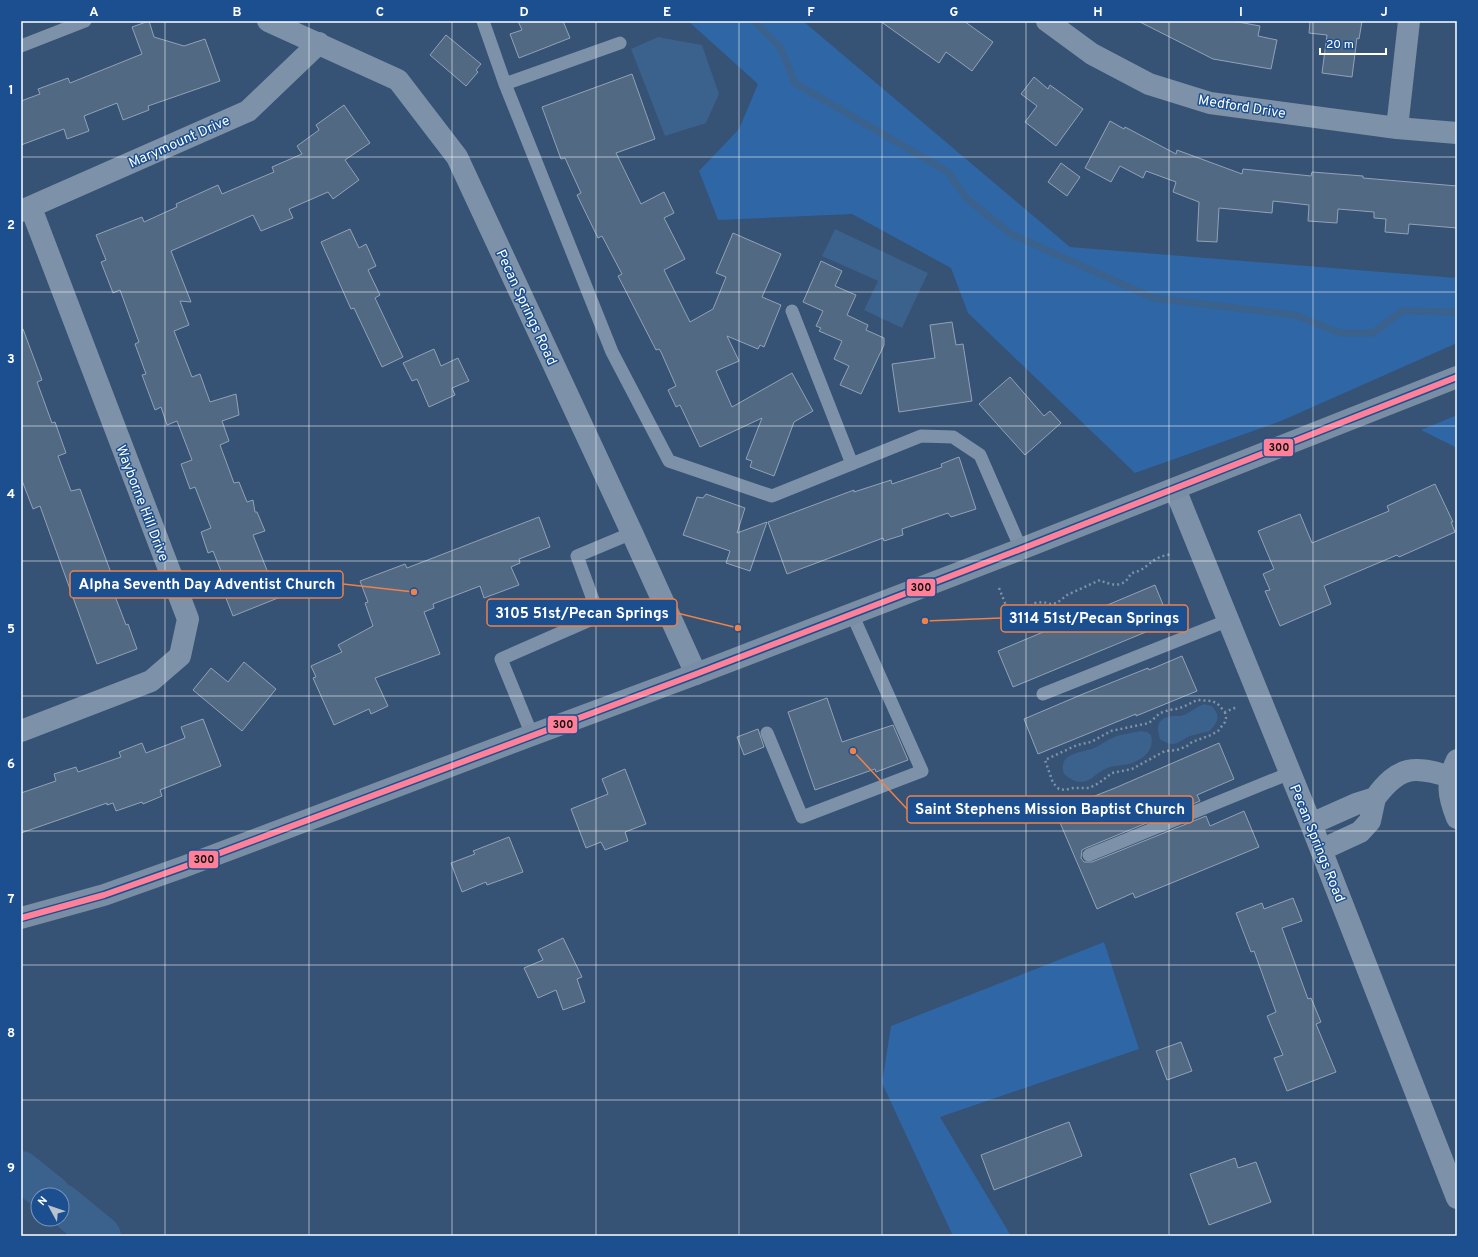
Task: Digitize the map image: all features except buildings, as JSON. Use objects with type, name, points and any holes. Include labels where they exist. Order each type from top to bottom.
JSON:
[{"type":"main road","points":[[21,918],[104,895],[183,867],[696,674],[1175,489],[1457,377]]},
{"type":"street","name":"Pecan Springs Road","points":[[268,21],[398,80],[457,157],[696,674]]},
{"type":"street","name":"Medford Drive","points":[[1047,21],[1092,54],[1149,84],[1210,103],[1397,128],[1457,132]]},
{"type":"street","points":[[1397,128],[1409,21]]},
{"type":"street","name":"Marymount Drive","points":[[26,210],[248,111],[319,43]]},
{"type":"street","name":"Wayborne Hill Drive","points":[[21,731],[151,681],[180,656],[188,619],[26,210]]},
{"type":"street","name":"Pecan Springs Road","points":[[1175,489],[1311,824],[1457,1198]]},
{"type":"street","points":[[1321,850],[1360,832],[1370,821],[1375,798],[1390,780],[1407,771],[1419,769],[1454,768],[1450,800],[1457,818]]},
{"type":"street","points":[[1311,824],[1356,804],[1375,798]]},
{"type":"lane","points":[[21,46],[85,21]]},
{"type":"lane","points":[[483,21],[505,84],[612,352],[669,461],[772,496],[921,436],[953,437],[980,455],[1021,549]]},
{"type":"lane","points":[[505,84],[620,43]]},
{"type":"lane","points":[[792,311],[852,464]]},
{"type":"lane","points":[[532,735],[502,659],[599,616],[577,556],[632,533]]},
{"type":"lane","points":[[767,733],[802,817],[922,771],[852,614]]},
{"type":"lane","points":[[1043,694],[1229,620]]},
{"type":"lane","points":[[1089,855],[1290,773]]},
{"type":"path","points":[[999,588],[1011,618],[1035,603],[1056,603],[1067,595],[1100,580],[1112,585],[1119,585],[1125,582],[1131,573],[1139,572],[1157,558],[1172,554]]},
{"type":"path","points":[[1196,700],[1217,703],[1224,712],[1226,718],[1225,722],[1218,731],[1211,735],[1192,742],[1177,750],[1164,751],[1132,770],[1112,773],[1099,783],[1089,788],[1059,789],[1053,783],[1045,760],[1077,745],[1091,742],[1111,731],[1149,723],[1160,713],[1183,707],[1196,700]]},
{"type":"path","points":[[1224,712],[1236,707]]},
{"type":"shaded area","points":[[688,21],[803,21],[1070,247],[1457,278],[1457,343],[1281,421],[1135,473],[968,313],[951,268],[852,214],[718,220],[699,171],[739,129],[758,84]]},
{"type":"shaded area","points":[[658,37],[702,45],[719,94],[706,123],[665,136],[631,49]]},
{"type":"shaded area","points":[[835,229],[928,273],[902,328],[864,310],[878,281],[822,256]]},
{"type":"shaded area","points":[[1457,415],[1457,448],[1421,430]]},
{"type":"shaded area","points":[[1204,704],[1212,706],[1217,713],[1217,722],[1210,731],[1190,736],[1176,744],[1169,744],[1160,739],[1158,727],[1163,719],[1172,716],[1181,716]]},
{"type":"shaded area","points":[[1141,731],[1147,732],[1151,735],[1152,740],[1147,754],[1139,760],[1129,764],[1108,768],[1085,782],[1074,781],[1064,774],[1064,762],[1072,755],[1094,748],[1114,737]]},
{"type":"shaded area","points":[[1104,942],[1139,1049],[940,1117],[1011,1236],[953,1236],[882,1083],[891,1026]]},
{"type":"waterway","points":[[754,21],[780,47],[795,83],[948,172],[967,199],[1011,234],[1153,298],[1295,315],[1340,333],[1373,333],[1402,311],[1457,312]]},
{"type":"waterway","points":[[21,1171],[41,1187]]},
{"type":"waterway","points":[[70,1211],[101,1236]]},
{"type":"transit line","name":"300","points":[[21,918],[104,895],[183,867],[696,674],[1021,549],[1457,377]]},
{"type":"place","name":"Alpha Seventh Day Adventist Church","points":[[414,592]]},
{"type":"place","name":"3114 51st/Pecan Springs","points":[[925,621]]},
{"type":"place","name":"3105 51st/Pecan Springs","points":[[738,628]]},
{"type":"place","name":"Saint Stephens Mission Baptist Church","points":[[853,751]]}]
